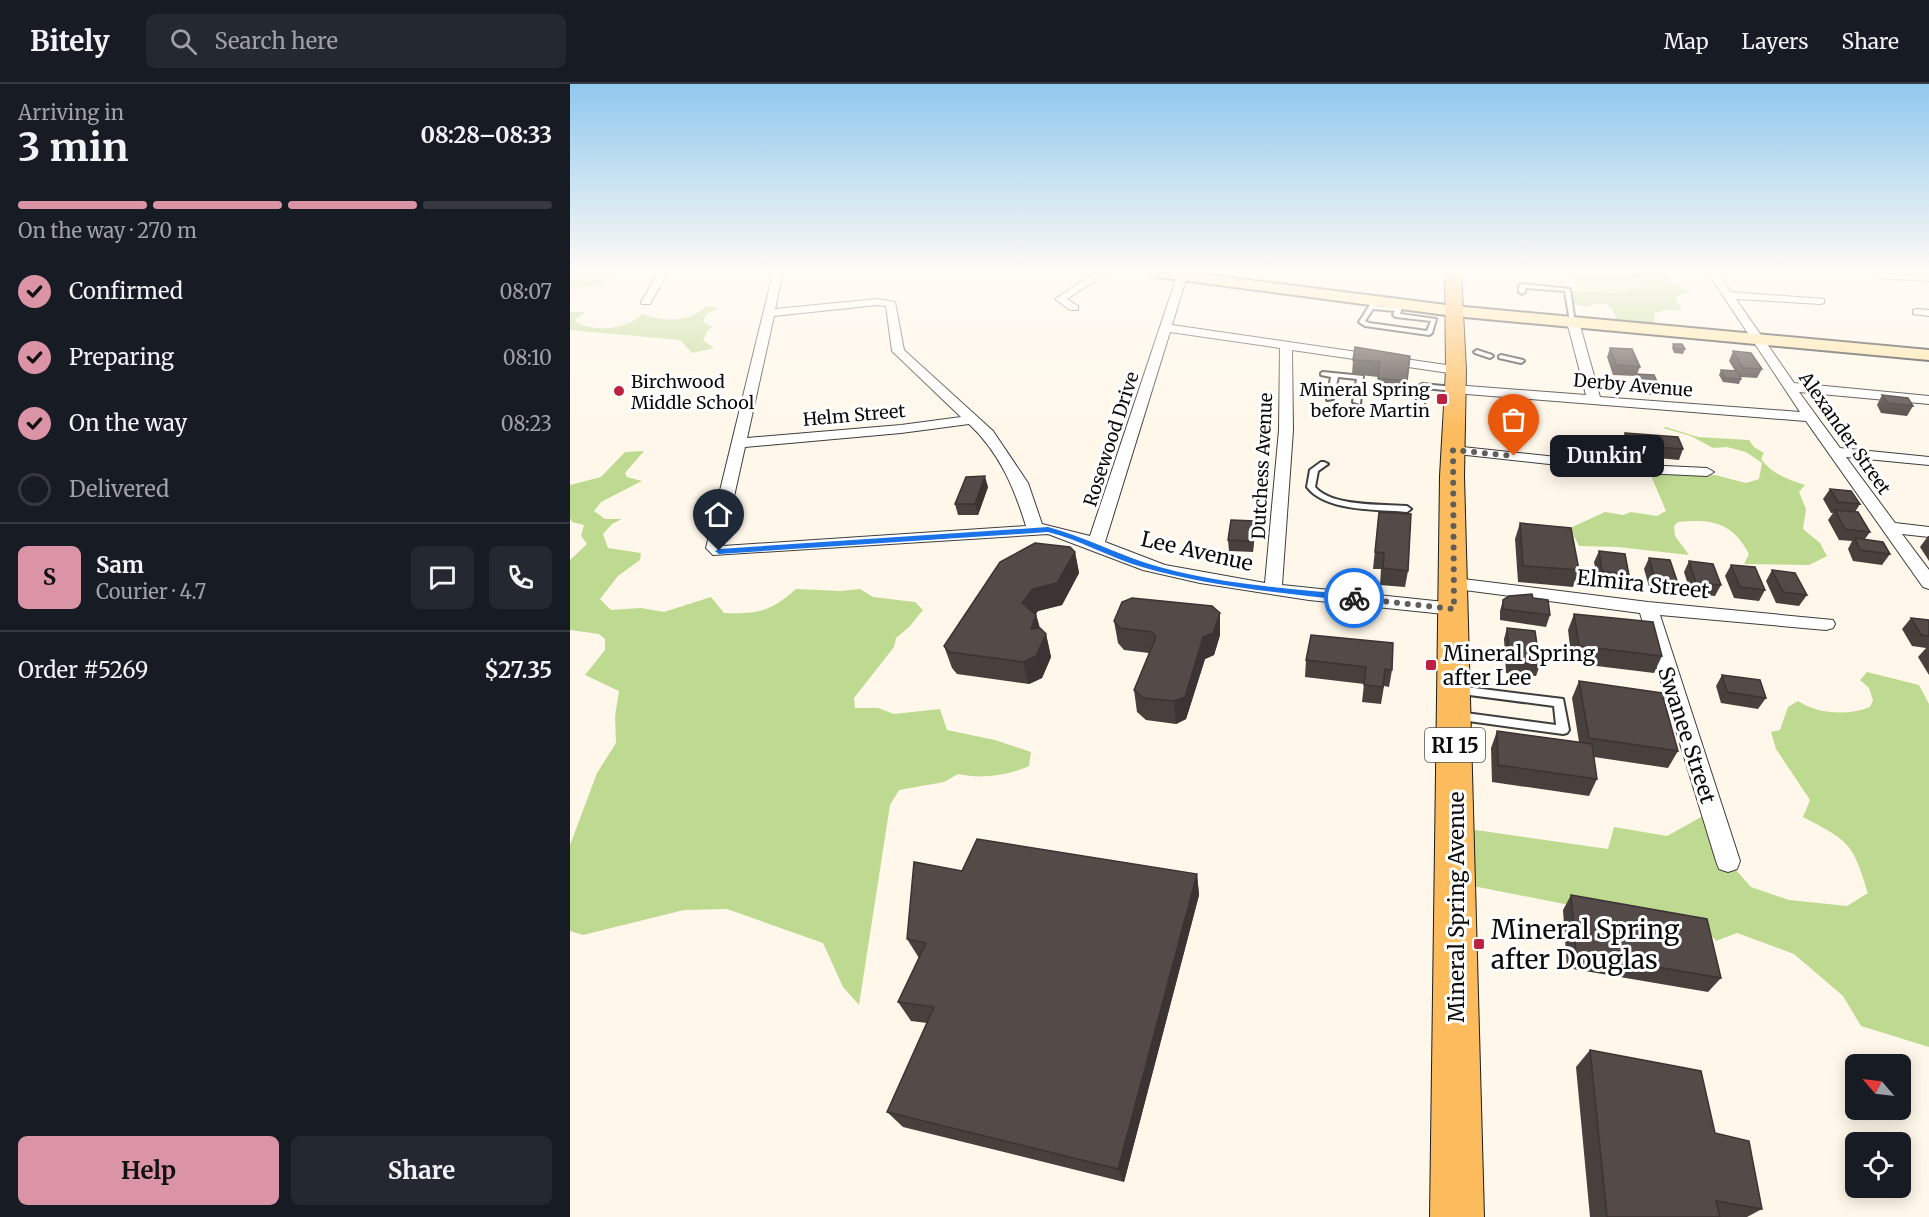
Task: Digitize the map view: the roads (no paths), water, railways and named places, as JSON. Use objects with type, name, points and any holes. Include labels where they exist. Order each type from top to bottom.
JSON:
[{"type":"main road","name":"Mineral Spring Avenue","points":[[1447,326],[1462,370],[1453,450],[1457,1217]]},
{"type":"street","points":[[738,443],[765,326]]},
{"type":"street","points":[[895,326],[898,351],[973,419],[1002,453],[1020,483],[1035,529]]},
{"type":"street","points":[[1574,326],[1591,394],[1596,400]]},
{"type":"street","points":[[1615,326],[1929,355]]},
{"type":"street","name":"Alexander Street","points":[[1748,326],[1809,417],[1929,583]]},
{"type":"street","name":"Derby Avenue","points":[[1167,328],[1462,370],[1596,400],[1809,417]]},
{"type":"street","name":"Rosewood Drive","points":[[1096,544],[1167,328]]},
{"type":"street","name":"Dutchess Avenue","points":[[1273,589],[1286,430],[1286,345]]},
{"type":"street","points":[[1791,387],[1929,400]]},
{"type":"street","name":"Helm Street","points":[[738,443],[901,429],[973,419]]},
{"type":"street","name":"Lee Avenue","points":[[738,443],[714,548],[719,551],[1035,529],[1056,531],[1096,544],[1142,565],[1273,589],[1455,597]]},
{"type":"street","points":[[1453,450],[1622,468],[1707,472]]},
{"type":"street","points":[[1836,452],[1929,461]]},
{"type":"street","points":[[1891,528],[1929,532]]},
{"type":"street","name":"Elmira Street","points":[[1455,597],[1648,608],[1826,624]]},
{"type":"street","name":"Swanee Street","points":[[1648,608],[1728,861]]},
{"type":"lane","points":[[1373,326],[1429,333],[1435,326]]},
{"type":"lane","points":[[1420,407],[1422,386],[1490,356]]},
{"type":"lane","points":[[1501,357],[1521,361]]},
{"type":"lane","points":[[1323,374],[1361,377],[1357,402]]},
{"type":"lane","points":[[1329,399],[1335,375]]},
{"type":"lane","points":[[1324,464],[1314,470],[1311,487],[1323,498],[1407,508]]},
{"type":"lane","points":[[1559,702],[1563,730],[1455,703],[1559,702]]},
{"type":"place","name":"Birchwood Middle School","points":[[619,391]]},
{"type":"place","name":"Mineral Spring before Martin","points":[[1442,399]]},
{"type":"place","name":"Dunkin'","points":[[1514,456]]},
{"type":"place","name":"Mineral Spring after Lee","points":[[1431,665]]},
{"type":"place","name":"Mineral Spring after Douglas","points":[[1479,944]]}]
